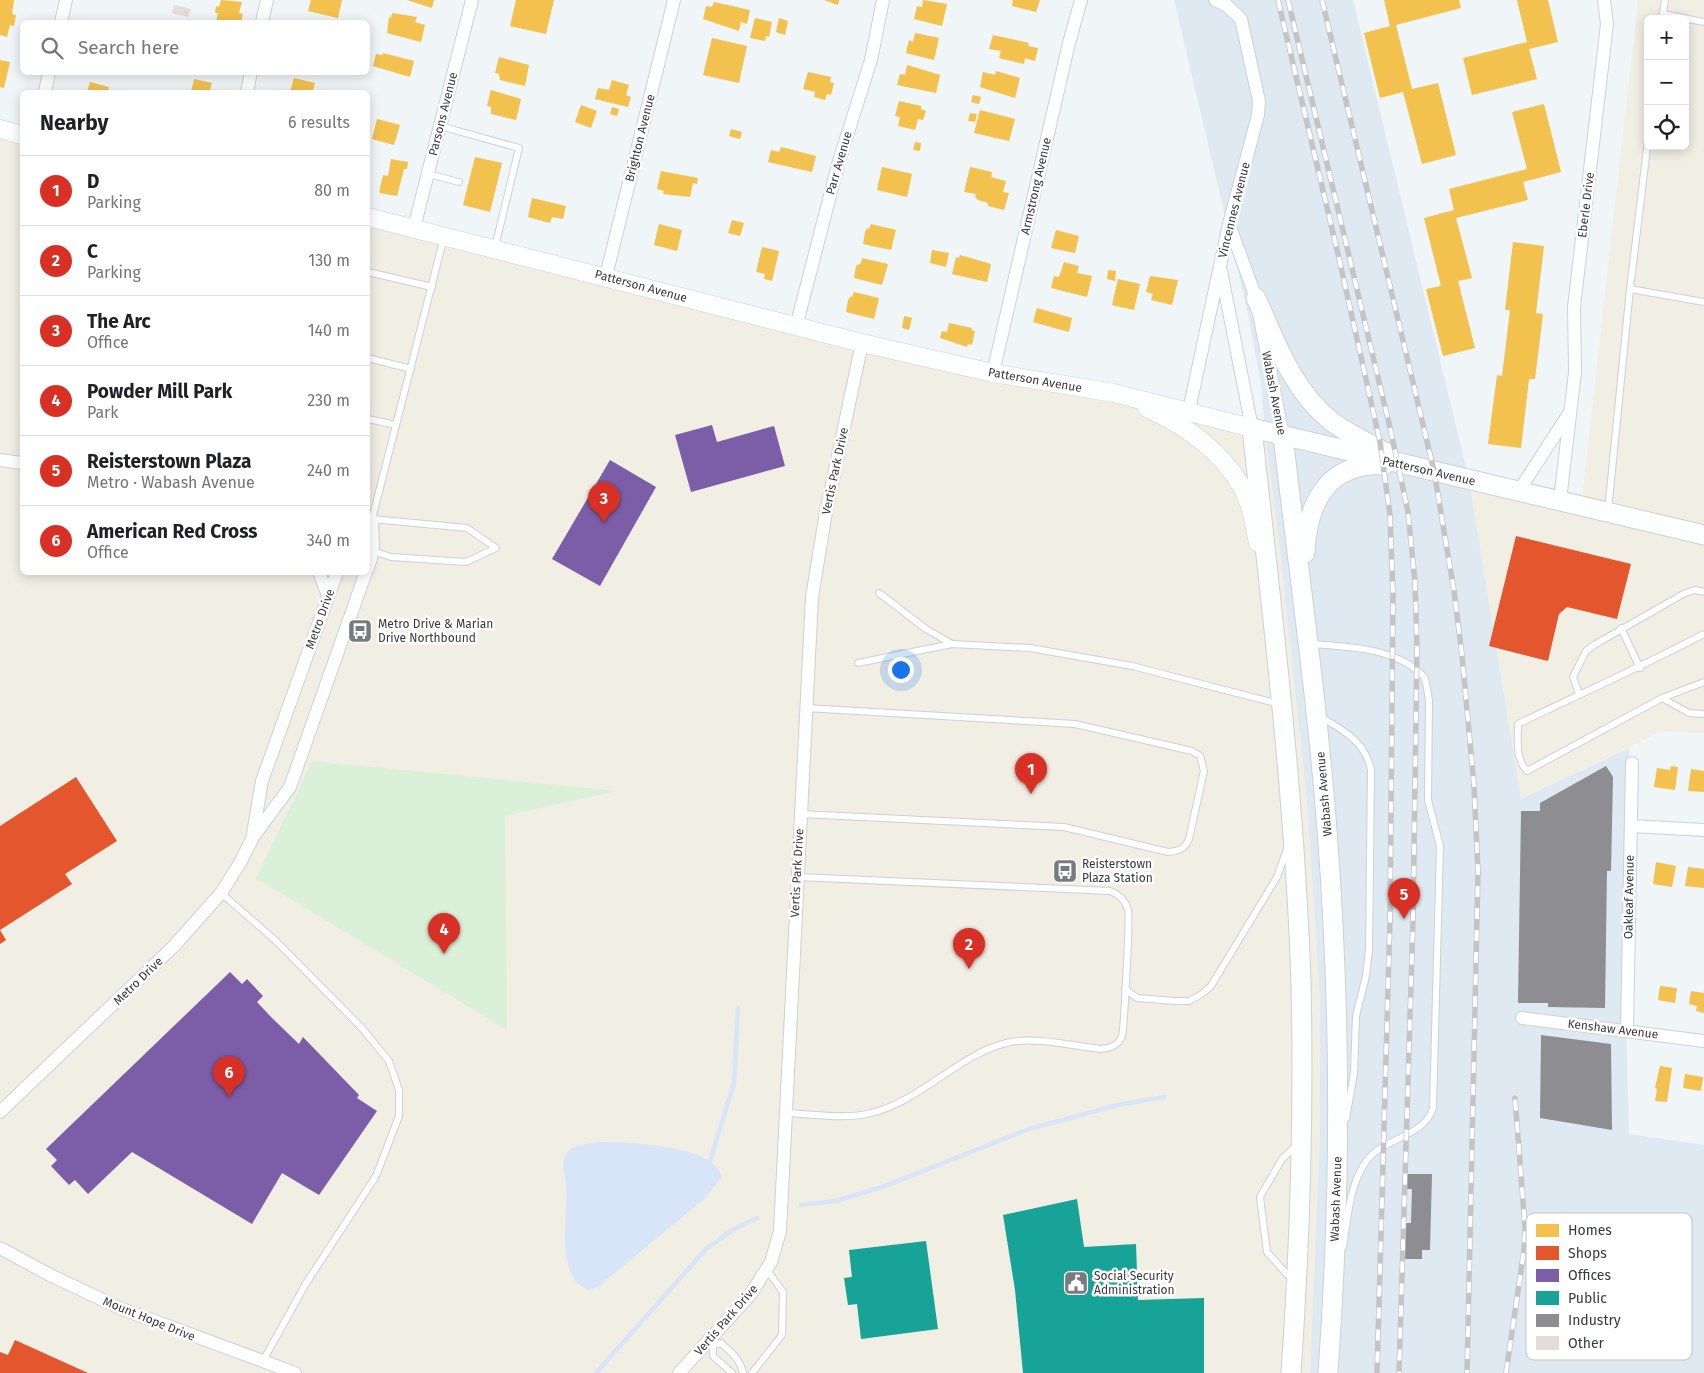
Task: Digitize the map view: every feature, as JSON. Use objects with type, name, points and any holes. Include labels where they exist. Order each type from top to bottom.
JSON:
[{"type":"main road","points":[[0,129],[20,134]]},
{"type":"main road","name":"Patterson Avenue","points":[[370,217],[606,276],[862,343],[992,373],[1114,393],[1189,410],[1282,436],[1704,535]]},
{"type":"main road","points":[[1256,298],[1297,385],[1310,402],[1331,421],[1356,437],[1418,468]]},
{"type":"main road","points":[[1114,393],[1188,429],[1219,456],[1241,485],[1251,513],[1273,614]]},
{"type":"main road","points":[[1252,428],[1283,704],[1300,982],[1301,1142],[1291,1373]]},
{"type":"main road","name":"Wabash Avenue","points":[[1282,436],[1317,715],[1327,831],[1336,977],[1337,1164],[1333,1307],[1328,1373]]},
{"type":"main road","points":[[1303,606],[1307,523],[1313,504],[1323,489],[1334,480],[1357,467],[1372,464],[1418,468]]},
{"type":"street","points":[[61,20],[66,0]]},
{"type":"street","points":[[262,20],[267,0]]},
{"type":"street","name":"Parsons Avenue","points":[[414,228],[472,0]]},
{"type":"street","name":"Brighton Avenue","points":[[606,276],[674,0]]},
{"type":"street","name":"Parr Avenue","points":[[796,327],[839,161],[870,60],[883,0]]},
{"type":"street","name":"Armstrong Avenue","points":[[992,373],[1069,43],[1082,0]]},
{"type":"street","name":"Vincennes Avenue","points":[[1189,410],[1229,224],[1258,115],[1259,101],[1245,30],[1235,12],[1215,0]]},
{"type":"street","name":"Eberle Drive","points":[[1560,500],[1575,372],[1574,307],[1607,24],[1604,0]]},
{"type":"street","points":[[46,90],[49,75]]},
{"type":"street","points":[[246,90],[250,75]]},
{"type":"street","name":"Wabash Avenue","points":[[1229,224],[1256,298],[1282,436]]},
{"type":"street","points":[[1220,266],[1252,428]]},
{"type":"street","name":"Vertis Park Drive","points":[[679,1373],[711,1343],[750,1295],[772,1262],[780,1231],[812,597],[826,512],[862,343]]},
{"type":"street","name":"Eberle Drive","points":[[1518,492],[1571,411]]},
{"type":"street","points":[[0,460],[20,463]]},
{"type":"street","points":[[320,575],[328,596]]},
{"type":"street","name":"Metro Drive","points":[[253,837],[262,781],[336,575]]},
{"type":"street","name":"Metro Drive","points":[[1,1110],[174,946],[221,894],[253,837],[290,787],[365,575]]},
{"type":"street","name":"Oakleaf Avenue","points":[[1627,1030],[1632,763]]},
{"type":"street","points":[[1631,826],[1704,830]]},
{"type":"street","name":"Kenshaw Avenue","points":[[1522,1018],[1704,1041]]},
{"type":"street","name":"Mount Hope Drive","points":[[3,1248],[50,1276],[122,1310],[295,1373]]},
{"type":"lane","points":[[1663,15],[1664,0]]},
{"type":"lane","points":[[1689,20],[1704,22]]},
{"type":"lane","points":[[440,126],[519,148],[495,249]]},
{"type":"lane","points":[[1608,512],[1630,289],[1647,150]]},
{"type":"lane","points":[[428,174],[459,182]]},
{"type":"lane","points":[[370,516],[411,369],[445,236]]},
{"type":"lane","points":[[370,272],[432,287]]},
{"type":"lane","points":[[1630,289],[1704,302]]},
{"type":"lane","points":[[370,359],[411,369]]},
{"type":"lane","points":[[370,419],[396,425]]},
{"type":"lane","points":[[370,520],[467,528],[496,548],[466,562],[391,557],[370,550]]},
{"type":"lane","points":[[1579,694],[1573,678],[1586,651],[1621,628],[1685,593],[1695,590],[1704,592]]},
{"type":"lane","points":[[879,593],[926,629],[952,644]]},
{"type":"lane","points":[[1621,628],[1640,668]]},
{"type":"lane","points":[[1704,634],[1640,668],[1579,694],[1518,724],[1519,759],[1527,771],[1662,698],[1704,682]]},
{"type":"lane","points":[[858,663],[952,644],[1039,649],[1132,666],[1283,704]]},
{"type":"lane","points":[[1308,644],[1365,648],[1406,663],[1425,678],[1430,700],[1428,800],[1439,833],[1440,846],[1433,1108],[1425,1122],[1370,1157],[1361,1169],[1354,1187],[1333,1307]]},
{"type":"lane","points":[[1662,698],[1689,713],[1704,714]]},
{"type":"lane","points":[[800,814],[1064,827],[1168,852],[1179,851],[1186,846],[1189,839],[1204,771],[1200,756],[1192,751],[1075,724],[806,708]]},
{"type":"lane","points":[[1317,715],[1339,727],[1363,748],[1368,755],[1371,770],[1369,950],[1366,976],[1356,1016],[1354,1073],[1337,1164]]},
{"type":"lane","points":[[1124,989],[1137,998],[1175,1002],[1189,1001],[1202,994],[1211,986],[1277,877],[1292,834]]},
{"type":"lane","points":[[787,1113],[870,1114],[909,1098],[972,1059],[1006,1043],[1021,1041],[1100,1049],[1117,1044],[1122,1035],[1129,912],[1125,902],[1119,895],[1110,891],[797,877]]},
{"type":"lane","points":[[221,894],[276,940],[362,1027],[389,1062],[399,1090],[398,1116],[376,1176],[304,1285],[263,1361]]},
{"type":"lane","points":[[1296,1284],[1267,1252],[1260,1197],[1288,1150],[1301,1142]]},
{"type":"lane","points":[[752,1373],[782,1335],[782,1292],[767,1270]]},
{"type":"lane","points":[[732,1373],[713,1356],[711,1343],[722,1343],[741,1361],[743,1373]]},
{"type":"shaded area","points":[[1174,0],[1353,0],[1469,480],[1521,799],[1629,748],[1630,899],[1626,1030],[1629,1134],[1704,1145],[1704,1373],[1310,1373],[1320,1134],[1320,1000],[1307,801],[1261,384],[1247,309]]},
{"type":"shaded area","points":[[1638,0],[1704,0],[1704,733],[1662,731],[1521,799],[1469,480],[1581,508]]},
{"type":"shaded area","points":[[0,125],[20,130],[20,575],[370,575],[370,214],[1265,431],[1307,801],[1320,1000],[1320,1134],[1310,1373],[0,1373]]},
{"type":"green space","points":[[312,761],[617,791],[505,816],[507,1030],[256,878]]},
{"type":"water","points":[[599,1142],[640,1144],[686,1151],[710,1161],[716,1166],[722,1177],[704,1199],[599,1286],[589,1290],[574,1279],[570,1272],[567,1258],[565,1247],[566,1183],[563,1164],[565,1156],[573,1148]]},
{"type":"building: Homes","points":[[0,0],[14,0],[12,14],[16,15],[14,26],[10,25],[7,37],[0,35]]},
{"type":"building: Homes","points":[[221,0],[242,2],[239,13],[243,14],[242,20],[216,20],[218,13],[215,13],[216,6],[219,7]]},
{"type":"building: Homes","points":[[311,0],[342,0],[338,18],[308,11]]},
{"type":"building: Homes","points":[[407,0],[434,0],[432,8]]},
{"type":"building: Homes","points":[[516,0],[554,0],[546,34],[510,26]]},
{"type":"building: Homes","points":[[824,0],[839,0],[838,5]]},
{"type":"building: Homes","points":[[923,0],[947,4],[942,26],[914,19],[917,6],[922,7]]},
{"type":"building: Homes","points":[[1013,0],[1040,0],[1036,12],[1012,6]]},
{"type":"building: Homes","points":[[1384,0],[1459,0],[1461,8],[1396,25],[1412,89],[1438,83],[1456,155],[1422,164],[1403,92],[1380,98],[1364,33],[1390,26]]},
{"type":"building: Homes","points":[[1517,0],[1548,0],[1558,42],[1529,49],[1537,79],[1472,95],[1463,58],[1527,42]]},
{"type":"building: Homes","points":[[714,2],[750,10],[747,24],[741,22],[739,31],[703,19],[706,6],[712,7]]},
{"type":"building: Homes","points":[[392,13],[417,17],[415,22],[425,25],[421,42],[387,33],[389,17],[391,18]]},
{"type":"building: Homes","points":[[755,18],[772,22],[769,37],[766,36],[765,41],[750,38]]},
{"type":"building: Homes","points":[[779,18],[788,21],[785,35],[776,32]]},
{"type":"building: Homes","points":[[915,33],[939,38],[934,60],[906,53],[909,40],[913,42]]},
{"type":"building: Homes","points":[[993,35],[1029,43],[1028,46],[1038,48],[1035,61],[1025,58],[1024,64],[999,58],[1001,51],[989,49]]},
{"type":"building: Homes","points":[[712,38],[747,46],[739,83],[703,75]]},
{"type":"building: Homes","points":[[383,53],[414,61],[410,77],[373,66],[376,54],[383,55]]},
{"type":"building: Homes","points":[[499,57],[529,65],[525,86],[500,80],[499,74],[495,73]]},
{"type":"building: Homes","points":[[0,60],[10,62],[4,88],[0,87]]},
{"type":"building: Homes","points":[[907,65],[940,75],[936,93],[897,85],[900,74],[905,75]]},
{"type":"building: Homes","points":[[996,71],[1020,78],[1015,98],[980,87],[983,72],[995,75]]},
{"type":"building: Homes","points":[[808,72],[831,77],[830,82],[834,83],[831,95],[827,94],[825,100],[814,97],[815,92],[803,89]]},
{"type":"building: Homes","points":[[294,78],[315,83],[313,90],[291,90]]},
{"type":"building: Homes","points":[[194,79],[212,83],[210,90],[191,90]]},
{"type":"building: Homes","points":[[612,80],[629,85],[626,95],[631,97],[628,107],[595,99],[598,88],[609,90]]},
{"type":"building: Homes","points":[[90,82],[109,87],[108,90],[88,90]]},
{"type":"building: Homes","points":[[491,90],[521,99],[516,120],[491,114],[491,107],[487,106]]},
{"type":"building: Homes","points":[[973,95],[981,97],[979,104],[971,102]]},
{"type":"building: Homes","points":[[899,101],[921,106],[921,109],[926,111],[923,120],[918,119],[915,130],[898,126],[900,117],[895,116]]},
{"type":"building: Homes","points":[[1544,104],[1561,172],[1523,182],[1528,200],[1456,218],[1472,278],[1458,281],[1475,348],[1443,356],[1426,289],[1441,286],[1424,218],[1454,210],[1449,189],[1527,169],[1512,112]]},
{"type":"building: Homes","points":[[581,105],[597,111],[591,128],[575,122]]},
{"type":"building: Homes","points":[[612,107],[619,109],[617,116],[610,114]]},
{"type":"building: Homes","points":[[980,110],[1015,119],[1009,141],[974,133]]},
{"type":"building: Homes","points":[[970,113],[977,114],[975,122],[968,121]]},
{"type":"building: Homes","points":[[377,119],[400,125],[394,145],[372,139]]},
{"type":"building: Homes","points":[[731,129],[742,132],[740,139],[729,136]]},
{"type":"building: Homes","points":[[915,142],[921,143],[920,151],[913,150]]},
{"type":"building: Homes","points":[[781,147],[816,156],[812,172],[768,162],[771,150],[779,152]]},
{"type":"building: Homes","points":[[475,157],[502,163],[490,212],[463,205]]},
{"type":"building: Homes","points":[[391,159],[408,162],[407,169],[404,169],[397,196],[379,193],[383,175],[388,176]]},
{"type":"building: Homes","points":[[882,167],[912,174],[907,197],[877,190]]},
{"type":"building: Homes","points":[[970,167],[992,172],[991,177],[1006,181],[1003,192],[1009,193],[1004,210],[988,206],[988,203],[975,197],[976,194],[964,192]]},
{"type":"building: Homes","points":[[661,171],[698,178],[697,184],[693,183],[690,197],[663,194],[664,191],[657,189]]},
{"type":"building: Homes","points":[[532,198],[566,206],[563,219],[552,217],[550,223],[528,217]]},
{"type":"building: Homes","points":[[732,220],[744,223],[740,236],[728,233]]},
{"type":"building: Homes","points":[[659,224],[682,230],[677,251],[654,245]]},
{"type":"building: Homes","points":[[871,224],[896,230],[891,250],[863,244],[865,232]]},
{"type":"building: Homes","points":[[1056,230],[1079,236],[1075,253],[1051,248]]},
{"type":"building: Homes","points":[[1513,242],[1544,246],[1536,313],[1543,314],[1535,379],[1529,379],[1521,448],[1488,444],[1497,375],[1502,376],[1510,310],[1505,310]]},
{"type":"building: Homes","points":[[762,247],[779,251],[772,281],[764,279],[765,274],[756,272]]},
{"type":"building: Homes","points":[[932,250],[949,253],[946,267],[930,263]]},
{"type":"building: Homes","points":[[960,255],[991,264],[987,282],[952,274],[956,257],[959,258]]},
{"type":"building: Homes","points":[[862,258],[888,264],[882,285],[854,278],[856,266],[861,263]]},
{"type":"building: Homes","points":[[1064,262],[1079,266],[1077,273],[1092,276],[1087,297],[1051,288],[1054,276],[1059,277]]},
{"type":"building: Homes","points":[[1108,270],[1116,271],[1115,281],[1107,279]]},
{"type":"building: Homes","points":[[1150,276],[1178,280],[1172,305],[1151,300],[1153,294],[1146,292]]},
{"type":"building: Homes","points":[[1118,279],[1140,284],[1134,310],[1112,305]]},
{"type":"building: Homes","points":[[854,292],[879,298],[874,319],[846,312],[848,300]]},
{"type":"building: Homes","points":[[1037,308],[1072,318],[1069,332],[1033,322]]},
{"type":"building: Homes","points":[[904,316],[912,318],[909,330],[902,328]]},
{"type":"building: Homes","points":[[949,323],[972,328],[971,330],[975,331],[972,345],[968,344],[967,347],[940,338],[942,331],[947,332]]},
{"type":"building: Homes","points":[[1671,766],[1678,767],[1675,790],[1654,787],[1657,768],[1670,770]]},
{"type":"building: Homes","points":[[1691,769],[1704,771],[1704,792],[1688,791]]},
{"type":"building: Homes","points":[[1656,862],[1676,866],[1672,887],[1653,884]]},
{"type":"building: Homes","points":[[1688,867],[1704,869],[1704,888],[1685,886]]},
{"type":"building: Homes","points":[[1660,986],[1677,988],[1675,1003],[1658,1000]]},
{"type":"building: Homes","points":[[1691,991],[1704,993],[1704,1013],[1696,1011],[1697,1006],[1689,1004]]},
{"type":"building: Homes","points":[[1660,1066],[1672,1068],[1667,1102],[1655,1101],[1657,1089],[1655,1088]]},
{"type":"building: Homes","points":[[1685,1074],[1703,1077],[1701,1091],[1683,1088]]},
{"type":"building: Shops","points":[[1516,536],[1631,564],[1617,619],[1567,607],[1559,614],[1548,661],[1489,646]]},
{"type":"building: Shops","points":[[76,777],[117,841],[65,874],[72,884],[0,930],[0,826]]},
{"type":"building: Shops","points":[[0,930],[6,940],[0,944]]},
{"type":"building: Shops","points":[[15,1340],[88,1373],[0,1373],[0,1352],[8,1355]]},
{"type":"building: Offices","points":[[712,425],[717,442],[774,426],[785,466],[691,492],[675,435]]},
{"type":"building: Offices","points":[[610,460],[656,487],[600,586],[552,559]]},
{"type":"building: Offices","points":[[230,972],[242,984],[247,979],[263,996],[257,1002],[272,1018],[299,1044],[303,1037],[359,1095],[357,1098],[377,1111],[319,1195],[282,1173],[252,1224],[132,1152],[88,1194],[75,1180],[69,1185],[51,1166],[57,1160],[46,1149]]},
{"type":"building: Public","name":"Social Security Administration","points":[[1077,1199],[1084,1247],[1136,1244],[1138,1300],[1204,1298],[1204,1373],[1023,1373],[1015,1290],[1003,1215]]},
{"type":"building: Public","points":[[926,1241],[938,1329],[861,1339],[857,1304],[848,1305],[844,1278],[852,1277],[849,1250]]},
{"type":"building: Industry","points":[[1606,766],[1613,777],[1611,871],[1607,871],[1605,1008],[1548,1007],[1548,1003],[1518,1003],[1521,811],[1540,811],[1540,803]]},
{"type":"building: Industry","points":[[1541,1035],[1611,1044],[1612,1130],[1540,1118]]},
{"type":"building: Industry","points":[[1407,1174],[1432,1174],[1430,1250],[1422,1250],[1422,1259],[1402,1259],[1403,1223],[1411,1223],[1412,1189],[1407,1189]]},
{"type":"building: Other","points":[[174,5],[191,9],[188,17],[172,13]]},
{"type":"waterway","points":[[710,1161],[734,1083],[738,1008]]},
{"type":"waterway","points":[[801,1205],[836,1201],[885,1186],[1029,1129],[1118,1105],[1164,1097]]},
{"type":"waterway","points":[[596,1373],[706,1249],[734,1229],[757,1218]]},
{"type":"railway","points":[[1278,0],[1380,442],[1390,515],[1393,594],[1390,918],[1377,1373]]},
{"type":"railway","points":[[1288,0],[1391,432],[1408,512],[1415,582],[1417,648],[1413,920],[1399,1373]]},
{"type":"railway","points":[[1322,0],[1434,471],[1454,591],[1462,655],[1474,786],[1478,871],[1467,1373]]},
{"type":"railway","points":[[1506,1373],[1524,1250],[1525,1227],[1515,1098]]},
{"type":"place","name":"The Arc","points":[[604,523]]},
{"type":"place","name":"Metro Drive & Marian Drive Northbound","points":[[360,631]]},
{"type":"place","name":"D","points":[[1031,794]]},
{"type":"place","name":"Reisterstown Plaza Station","points":[[1065,871]]},
{"type":"place","name":"Reisterstown Plaza","points":[[1404,919]]},
{"type":"place","name":"Powder Mill Park","points":[[444,954]]},
{"type":"place","name":"C","points":[[969,969]]},
{"type":"place","name":"American Red Cross","points":[[229,1097]]},
{"type":"place","name":"Social Security Administration","points":[[1076,1283]]}]
